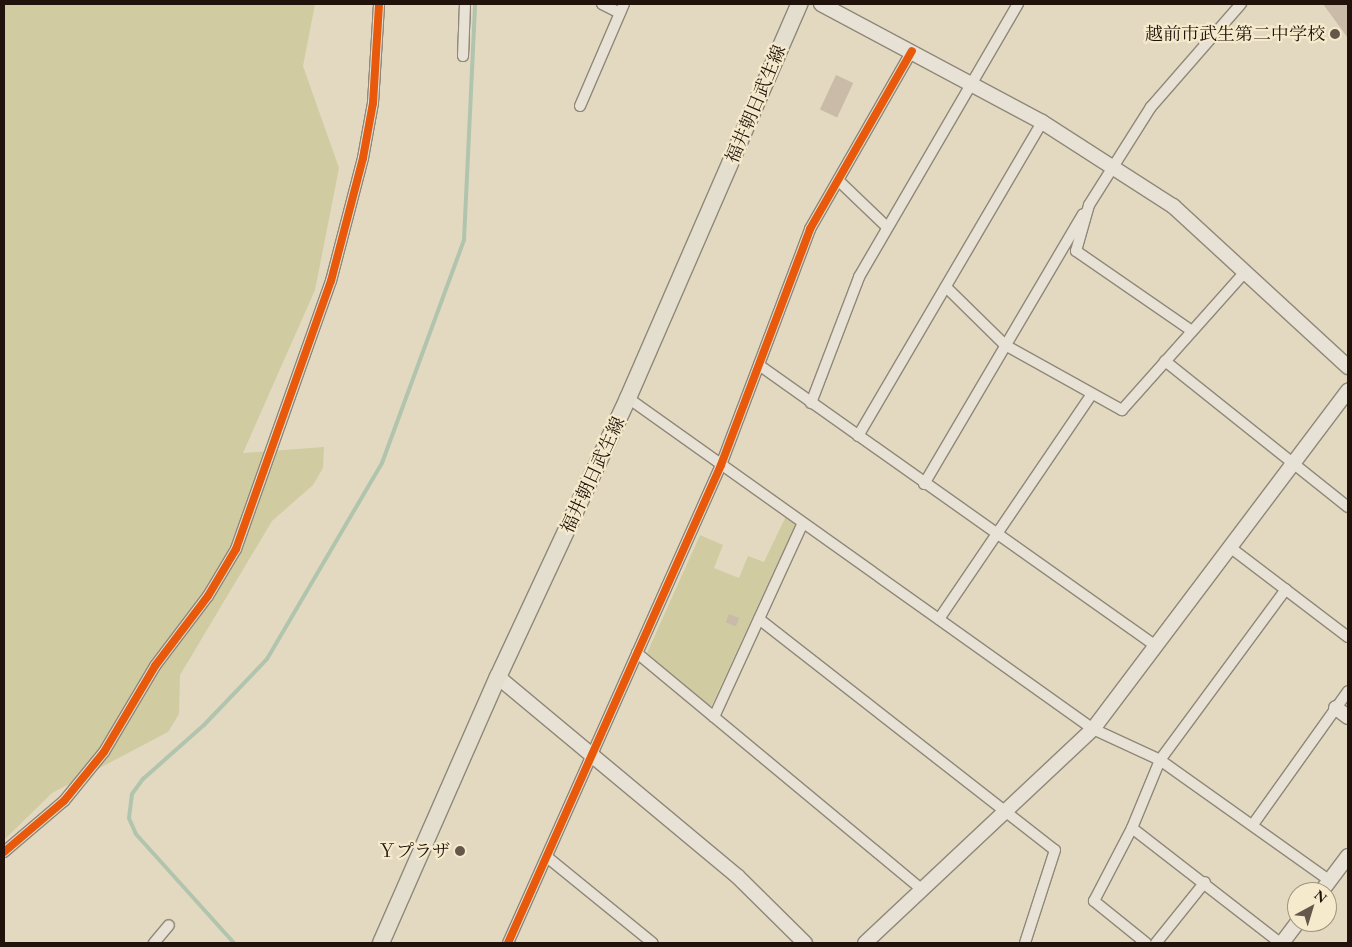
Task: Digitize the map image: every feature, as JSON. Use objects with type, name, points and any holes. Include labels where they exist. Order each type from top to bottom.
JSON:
[{"type":"main road","name":"福井朝日武生線","points":[[381,943],[498,677],[628,398],[799,4]]},
{"type":"street","points":[[4,852],[9,851],[64,801],[104,752],[155,666],[208,596],[236,550],[331,281],[363,158],[373,103],[379,4]]},
{"type":"street","points":[[463,56],[465,4]]},
{"type":"street","points":[[580,106],[622,8],[602,4]]},
{"type":"street","points":[[821,4],[1042,122],[1184,214],[1348,367]]},
{"type":"street","points":[[811,403],[859,277],[1018,4]]},
{"type":"street","points":[[924,484],[1112,167],[1169,84],[1241,4]]},
{"type":"street","points":[[508,943],[721,465],[810,229],[912,51]]},
{"type":"street","points":[[858,436],[1042,122]]},
{"type":"street","points":[[839,181],[888,227]]},
{"type":"street","points":[[1089,205],[1076,251],[1192,331]]},
{"type":"street","points":[[946,288],[1005,345],[1122,410],[1246,272]]},
{"type":"street","points":[[1166,362],[1348,507]]},
{"type":"street","points":[[759,366],[1156,646]]},
{"type":"street","points":[[865,943],[1093,729],[1295,464],[1301,449],[1348,390]]},
{"type":"street","points":[[939,619],[1092,394]]},
{"type":"street","points":[[628,398],[1093,729],[1160,760],[1254,823],[1330,880],[1348,856]]},
{"type":"street","points":[[714,717],[803,524]]},
{"type":"street","points":[[1231,548],[1348,637]]},
{"type":"street","points":[[1146,943],[1094,901],[1132,828],[1160,760],[1286,589]]},
{"type":"street","points":[[759,619],[1055,850],[1025,943]]},
{"type":"street","points":[[637,653],[922,890]]},
{"type":"street","points":[[498,677],[592,753],[738,877],[804,943]]},
{"type":"street","points":[[1254,823],[1348,690]]},
{"type":"street","points":[[1336,708],[1348,717]]},
{"type":"street","points":[[1132,828],[1205,882],[1281,943],[1290,932]]},
{"type":"street","points":[[547,857],[650,943]]},
{"type":"street","points":[[1156,943],[1205,882]]},
{"type":"street","points":[[154,943],[169,925]]},
{"type":"shaded area","points":[[4,4],[315,4],[303,66],[339,168],[315,290],[243,453],[324,447],[323,468],[313,485],[272,521],[180,675],[179,714],[168,732],[52,793],[4,840]]},
{"type":"shaded area","points":[[786,516],[796,523],[711,707],[647,653],[700,535],[723,545],[714,568],[739,578],[748,556],[764,562]]},
{"type":"building","name":"越前市武生第二中学校","points":[[1323,4],[1348,4],[1348,38]]},
{"type":"building","points":[[836,75],[853,83],[837,117],[820,109]]},
{"type":"building","points":[[729,614],[739,618],[736,626],[726,622]]},
{"type":"waterway","points":[[234,943],[136,834],[129,818],[132,794],[143,779],[204,725],[267,659],[382,463],[464,240],[475,4]]},
{"type":"cycle path","points":[[4,852],[64,801],[104,752],[155,666],[208,596],[236,549],[331,281],[363,158],[373,103],[379,4]]},
{"type":"cycle path","points":[[508,943],[721,465],[810,229],[912,51]]},
{"type":"place","name":"越前市武生第二中学校","points":[[1335,34]]},
{"type":"place","name":"Ｙプラザ","points":[[460,851]]}]
